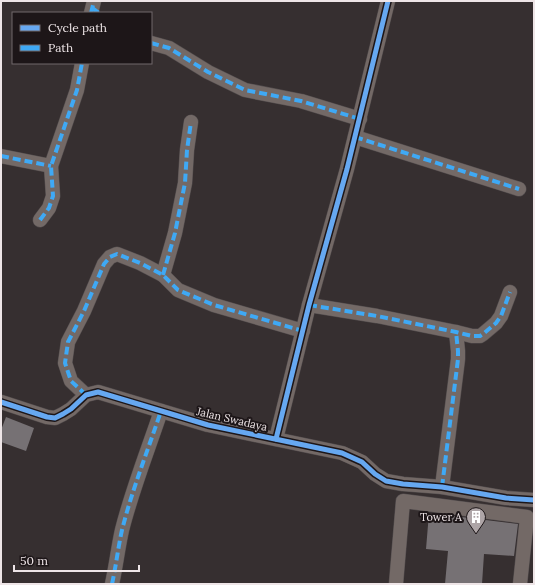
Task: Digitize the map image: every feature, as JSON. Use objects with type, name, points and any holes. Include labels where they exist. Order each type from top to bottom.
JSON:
[{"type":"street","points":[[276,439],[309,305],[360,119],[388,1]]},
{"type":"street","points":[[152,43],[169,48],[208,72],[245,90],[302,101],[360,119]]},
{"type":"street","points":[[40,220],[49,208],[53,196],[51,166],[77,90],[82,64]]},
{"type":"street","points":[[163,275],[175,233],[185,183],[187,150],[191,122]]},
{"type":"street","points":[[355,137],[519,189]]},
{"type":"street","points":[[1,156],[51,166]]},
{"type":"street","points":[[1,402],[47,417],[55,418],[71,409],[86,395],[71,381],[65,363],[68,342],[84,311],[104,264],[110,257],[117,254],[140,263],[163,275],[178,290],[214,305],[303,331]]},
{"type":"street","points":[[309,305],[377,316],[472,336],[480,336],[488,331],[501,316],[510,292]]},
{"type":"street","points":[[442,487],[458,360],[456,332]]},
{"type":"street","name":"Jalan Swadaya","points":[[86,395],[98,392],[208,425],[342,452],[362,462],[375,474],[386,481],[442,487],[506,498],[534,500]]},
{"type":"street","points":[[112,584],[122,532],[130,501],[161,411]]},
{"type":"street","points":[[396,584],[403,501],[527,517],[520,584]]},
{"type":"building","points":[[6,417],[34,428],[26,451],[1,442],[1,430]]},
{"type":"building","name":"Tower A","points":[[429,513],[518,524],[514,556],[484,554],[482,584],[445,584],[448,551],[426,549]]},
{"type":"marked path","points":[[91,12],[94,1]]},
{"type":"marked path","points":[[92,8],[98,12]]},
{"type":"marked path","points":[[152,43],[169,48],[208,72],[245,90],[301,101],[360,119]]},
{"type":"marked path","points":[[40,220],[49,208],[53,196],[51,166],[77,90],[82,64]]},
{"type":"marked path","points":[[163,275],[175,233],[185,183],[187,150],[191,122]]},
{"type":"marked path","points":[[355,137],[519,189]]},
{"type":"marked path","points":[[1,156],[51,166]]},
{"type":"marked path","points":[[86,395],[71,381],[65,363],[68,342],[84,311],[104,264],[110,257],[117,254],[140,263],[163,275],[178,290],[214,305],[303,331]]},
{"type":"marked path","points":[[309,305],[377,316],[472,336],[480,336],[496,323],[501,316],[510,292]]},
{"type":"marked path","points":[[442,487],[458,359],[456,332]]},
{"type":"marked path","points":[[112,584],[126,515],[161,411]]},
{"type":"cycle path","points":[[276,439],[309,305],[347,169],[388,1]]},
{"type":"cycle path","points":[[1,402],[47,417],[55,418],[71,409],[86,395],[98,392],[208,425],[342,453],[362,462],[375,474],[386,481],[442,487],[506,498],[534,500]]},
{"type":"place","name":"Tower A","points":[[476,534]]}]
